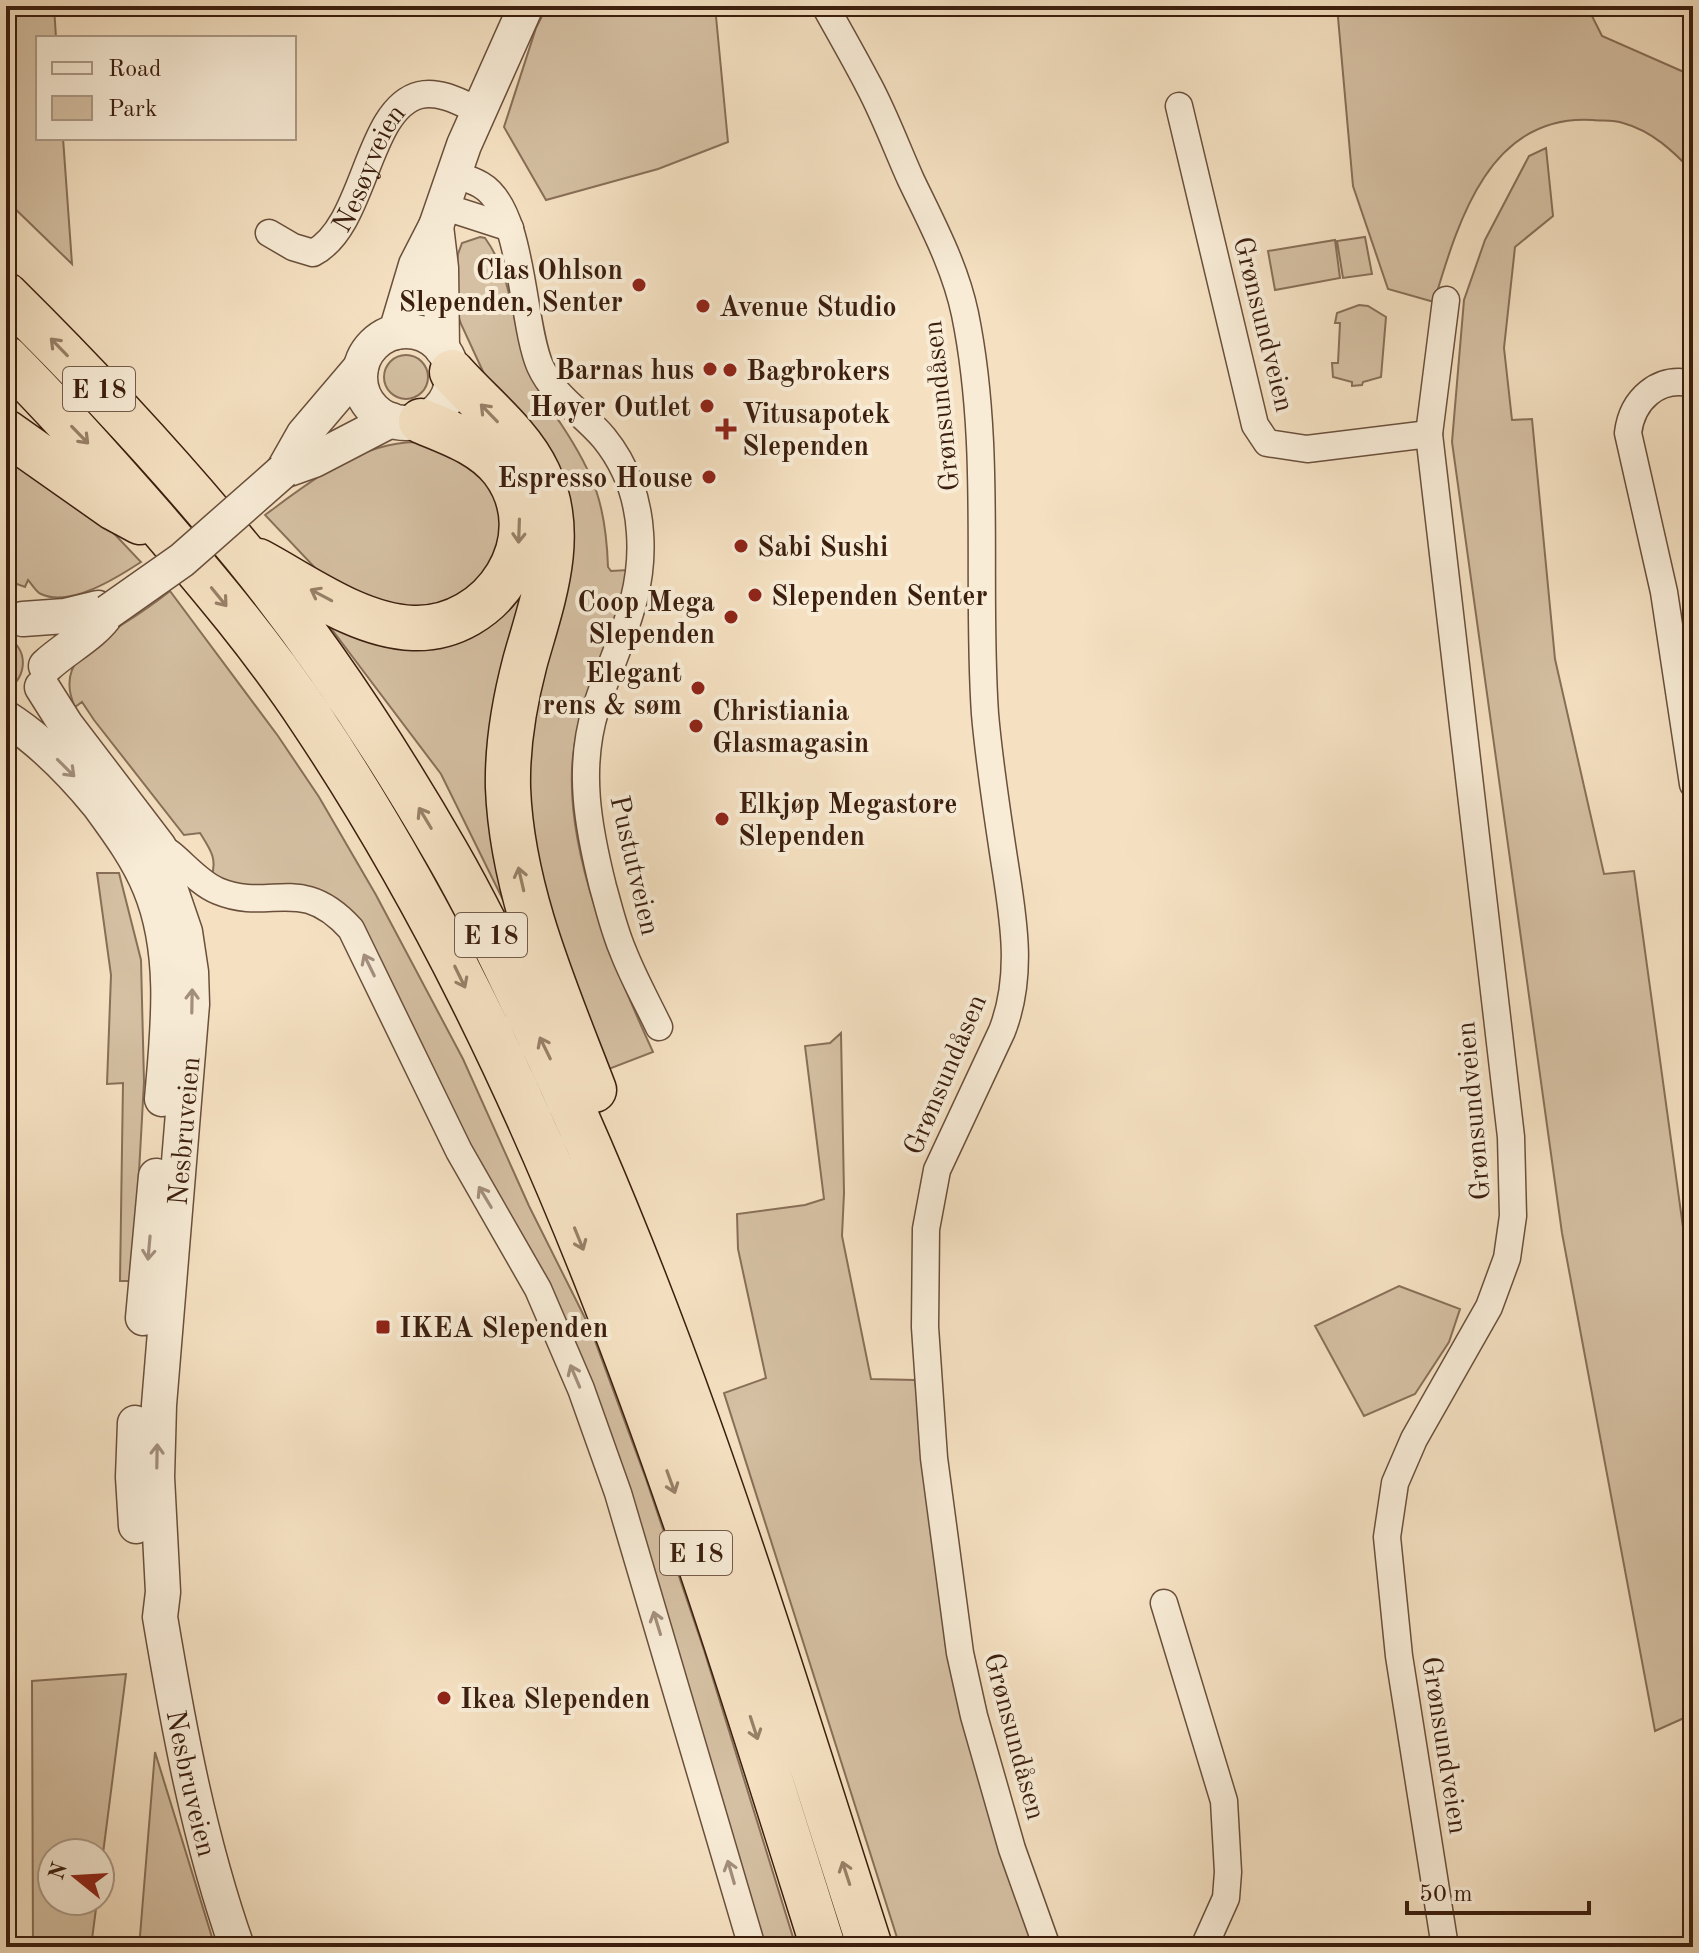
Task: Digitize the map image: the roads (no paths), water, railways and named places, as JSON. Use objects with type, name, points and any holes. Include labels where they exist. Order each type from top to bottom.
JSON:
[{"type":"highway","name":"E 18","points":[[6,295],[127,418],[243,553],[343,688],[445,850],[482,917],[585,1131],[673,1352],[768,1627],[870,1947]]},
{"type":"highway","name":"E 18","points":[[6,358],[92,448],[247,632],[335,756],[444,944],[501,1059],[582,1246],[646,1412],[720,1622],[823,1947]]},
{"type":"highway","name":"E 18","points":[[447,360],[525,454],[537,471],[548,502],[551,528],[549,572],[511,729],[508,757],[512,826],[528,907],[612,1138],[673,1352]]},
{"type":"highway","name":"E 18","points":[[243,553],[345,608],[391,625],[433,628],[473,614],[502,585],[513,566],[521,528],[512,485],[488,455],[463,439],[406,420]]},
{"type":"highway","name":"E 18","points":[[6,432],[114,508],[169,537]]},
{"type":"street","points":[[396,332],[416,265],[526,6]]},
{"type":"street","name":"Grønsundåsen","points":[[825,6],[870,87],[949,257],[965,315],[982,450],[980,629],[993,787],[1016,937],[1015,980],[1010,1010],[997,1043],[937,1170],[926,1229],[925,1327],[934,1458],[960,1653],[974,1716],[1012,1849],[1047,1947]]},
{"type":"street","name":"Nesøyveien","points":[[269,233],[293,247],[313,253],[326,246],[346,220],[377,144],[395,114],[418,95],[431,94],[459,101],[479,111]]},
{"type":"street","name":"Grønsundveien","points":[[1179,106],[1255,425],[1267,443],[1307,449],[1429,434]]},
{"type":"street","name":"Pustutveien","points":[[453,174],[483,185],[492,195],[510,228],[520,265],[529,327],[541,368],[549,384],[604,438],[621,464],[635,497],[640,531],[639,580],[635,601],[595,708],[588,737],[586,799],[590,833],[622,950],[659,1027]]},
{"type":"street","points":[[439,216],[510,228]]},
{"type":"street","points":[[283,471],[314,460],[360,435],[432,415],[448,397],[439,216]]},
{"type":"street","name":"Grønsundveien","points":[[1445,1947],[1399,1656],[1387,1537],[1395,1483],[1414,1439],[1489,1307],[1507,1258],[1513,1216],[1511,1137],[1429,434],[1446,300]]},
{"type":"street","points":[[6,717],[20,710],[50,668],[102,622],[108,612],[182,560],[283,471],[304,434],[361,367],[374,345],[396,332],[421,334],[447,360]]},
{"type":"street","points":[[361,367],[363,393],[369,405],[406,420]]},
{"type":"street","points":[[1693,384],[1683,381],[1667,383],[1639,399],[1630,416],[1628,433],[1664,592],[1693,784]]},
{"type":"street","points":[[26,616],[98,608],[108,612]]},
{"type":"street","name":"Nesbruveien","points":[[26,616],[41,640],[66,725],[159,847],[159,856],[185,932],[192,1004],[159,1405],[157,1477],[163,1592],[160,1617],[196,1811],[216,1887],[237,1947]]},
{"type":"street","name":"Nesbruveien","points":[[6,717],[76,778],[119,833],[149,886],[164,943],[168,983],[164,1075],[138,1370],[133,1477],[146,1595],[160,1617]]},
{"type":"street","points":[[159,847],[167,849],[193,876],[218,891],[244,897],[304,898],[331,911],[351,929],[459,1151],[538,1289],[581,1389],[618,1493],[752,1947]]},
{"type":"street","points":[[1164,1603],[1224,1801],[1228,1859],[1226,1898],[1204,1947]]},
{"type":"place","name":"Clas Ohlson Slependen, Senter","points":[[639,285]]},
{"type":"place","name":"Avenue Studio","points":[[703,306]]},
{"type":"place","name":"Barnas hus","points":[[710,369]]},
{"type":"place","name":"Bagbrokers","points":[[730,370]]},
{"type":"place","name":"Høyer Outlet","points":[[707,406]]},
{"type":"place","name":"Vitusapotek Slependen","points":[[726,429]]},
{"type":"place","name":"Espresso House","points":[[709,477]]},
{"type":"place","name":"Sabi Sushi","points":[[741,546]]},
{"type":"place","name":"Slependen Senter","points":[[755,595]]},
{"type":"place","name":"Coop Mega Slependen","points":[[731,617]]},
{"type":"place","name":"Elegant rens & søm","points":[[698,688]]},
{"type":"place","name":"Christiania Glasmagasin","points":[[696,726]]},
{"type":"place","name":"Elkjøp Megastore Slependen","points":[[722,819]]},
{"type":"place","name":"IKEA Slependen","points":[[383,1327]]},
{"type":"place","name":"Ikea Slependen","points":[[444,1698]]}]
